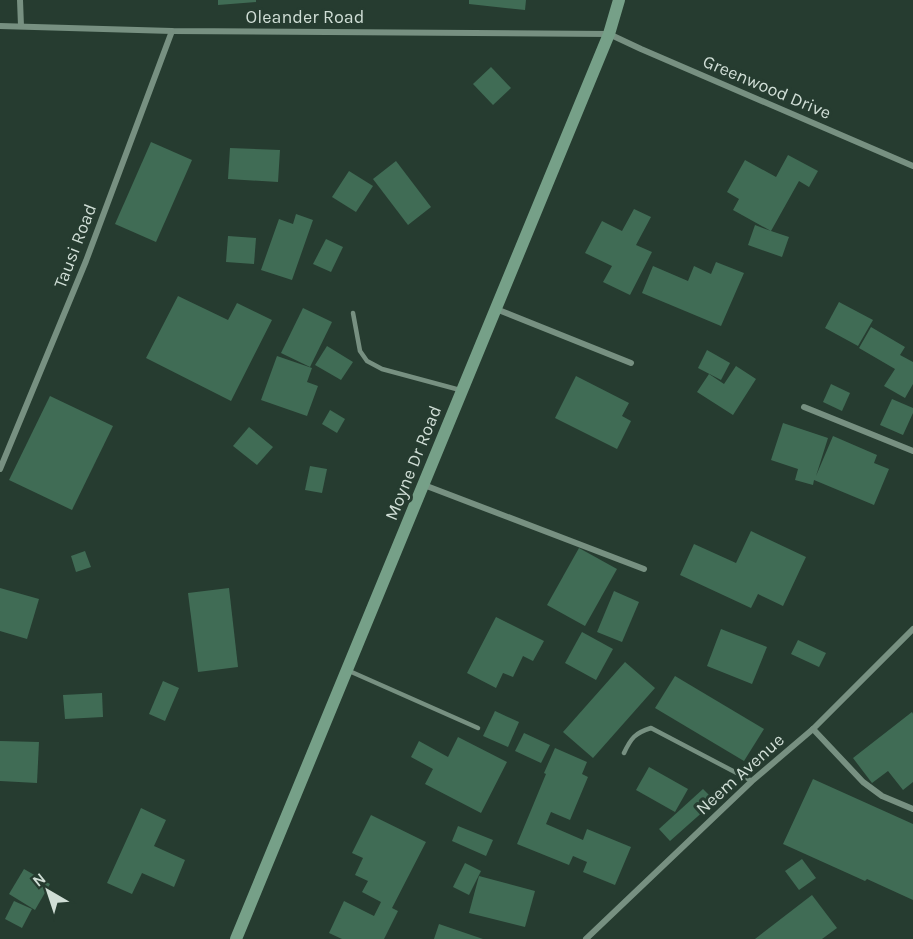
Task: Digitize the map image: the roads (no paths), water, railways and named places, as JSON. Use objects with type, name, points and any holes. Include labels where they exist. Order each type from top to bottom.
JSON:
[{"type":"main road","name":"Moyne Dr Road","points":[[236,939],[609,34],[619,0]]},
{"type":"street","points":[[20,0],[21,26]]},
{"type":"street","name":"Oleander Road","points":[[0,26],[172,31],[609,34]]},
{"type":"street","name":"Tausi Road","points":[[0,469],[86,261],[172,31]]},
{"type":"street","name":"Greenwood Drive","points":[[609,34],[913,166]]},
{"type":"street","points":[[496,309],[631,363]]},
{"type":"street","points":[[804,407],[913,451]]},
{"type":"street","points":[[423,485],[644,569]]},
{"type":"street","name":"Neem Avenue","points":[[586,939],[752,781],[813,729],[913,629]]},
{"type":"street","points":[[813,729],[863,782],[882,796],[913,809]]},
{"type":"lane","points":[[353,313],[360,351],[367,361],[382,369],[462,391]]},
{"type":"lane","points":[[347,670],[478,728]]},
{"type":"lane","points":[[624,753],[630,740],[640,731],[651,728],[752,781]]}]
